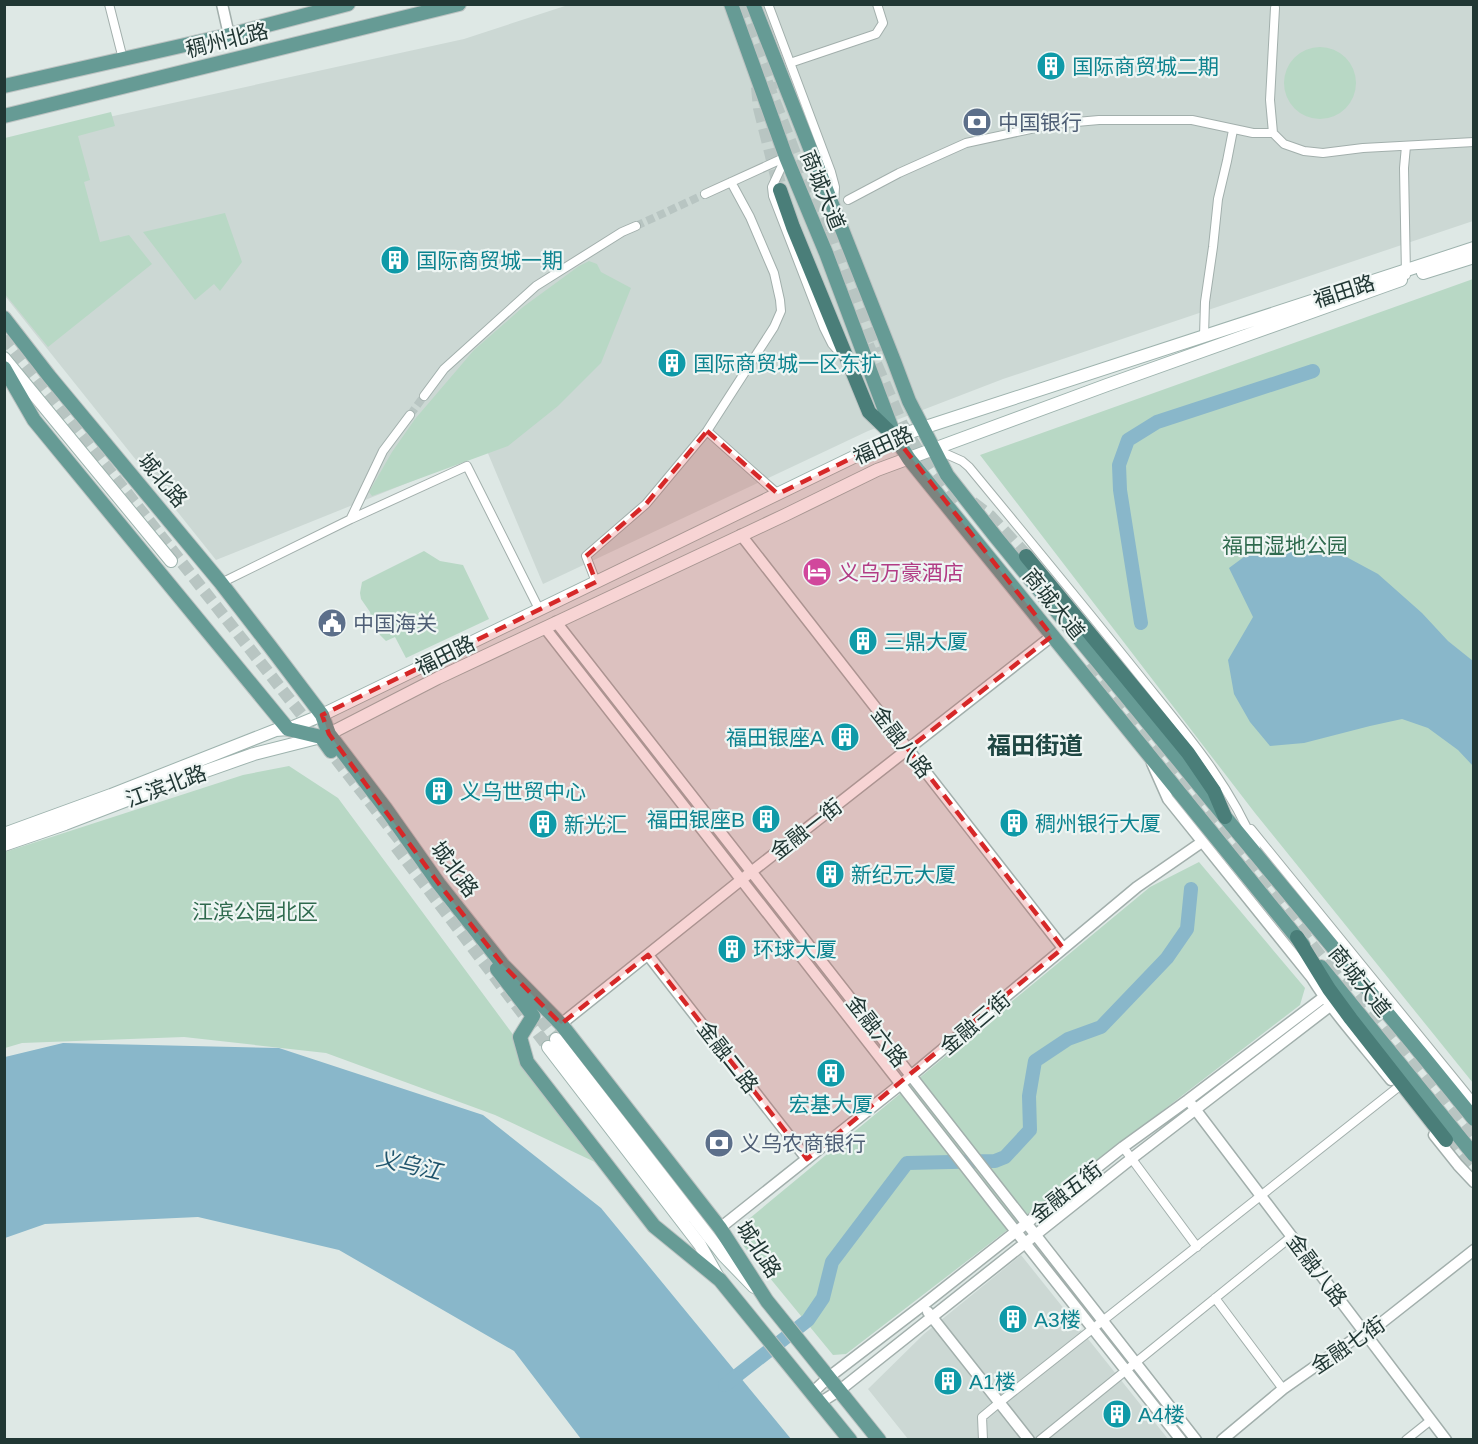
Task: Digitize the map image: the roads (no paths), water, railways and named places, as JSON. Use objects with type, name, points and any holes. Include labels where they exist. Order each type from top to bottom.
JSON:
[{"type":"highway","points":[[780,190],[869,412],[896,437]]},
{"type":"highway","points":[[1026,556],[1188,753],[1214,791],[1225,818]]},
{"type":"highway","points":[[1297,937],[1329,989],[1446,1140]]},
{"type":"main road","name":"稠州北路","points":[[4,86],[348,4]]},
{"type":"main road","name":"稠州北路","points":[[4,116],[459,4]]},
{"type":"main road","name":"商城大道","points":[[731,4],[786,157],[826,253],[896,437],[909,459],[1473,1155]]},
{"type":"main road","name":"商城大道","points":[[753,4],[909,401],[947,475],[1473,1119]]},
{"type":"main road","name":"福田路","points":[[325,735],[438,678],[877,470],[1473,248]]},
{"type":"main road","name":"福田路","points":[[322,716],[896,437],[1204,336],[1406,274],[1473,257]]},
{"type":"main road","name":"城北路","points":[[4,318],[49,376],[221,583],[322,716],[325,735],[532,1016],[520,1037],[527,1062],[654,1226],[720,1280],[850,1440]]},
{"type":"main road","points":[[4,358],[171,561]]},
{"type":"main road","points":[[4,368],[34,420],[288,729],[325,735]]},
{"type":"main road","name":"江滨北路","points":[[4,834],[276,730],[288,729],[322,716]]},
{"type":"main road","name":"城北路","points":[[325,735],[386,809],[439,884],[503,965],[561,1024],[720,1228],[770,1305],[879,1440]]},
{"type":"main road","name":"江滨北路","points":[[4,844],[65,824],[254,754],[325,735]]},
{"type":"main road","points":[[720,1280],[700,1245],[552,1043],[724,1256],[770,1305]]},
{"type":"street","points":[[109,4],[123,59]]},
{"type":"street","points":[[222,4],[229,34]]},
{"type":"street","points":[[768,4],[831,172],[835,187],[834,210]]},
{"type":"street","points":[[790,63],[876,34],[883,23],[877,4]]},
{"type":"street","points":[[1275,8],[1270,100],[1273,133],[1284,144],[1304,152],[1323,153],[1363,148],[1473,142]]},
{"type":"street","points":[[848,200],[899,173],[966,143],[1054,124],[1109,120],[1192,120],[1233,130],[1273,133]]},
{"type":"street","points":[[1204,336],[1205,302],[1218,199],[1233,130]]},
{"type":"street","points":[[1406,146],[1404,168],[1406,274]]},
{"type":"street","points":[[705,194],[786,157]]},
{"type":"street","points":[[786,157],[772,187],[773,196],[824,328],[832,344],[851,366]]},
{"type":"street","points":[[596,582],[586,556],[646,504],[707,431],[774,327],[781,311],[774,273],[750,217],[731,182]]},
{"type":"street","points":[[424,396],[444,369],[536,286],[622,232],[636,226]]},
{"type":"street","points":[[351,519],[383,451],[410,415]]},
{"type":"street","points":[[707,431],[778,494]]},
{"type":"street","points":[[935,449],[962,461],[969,467],[1065,582],[1201,752],[1244,821],[1260,860]]},
{"type":"street","points":[[221,583],[467,465],[539,609]]},
{"type":"street","name":"金融八路","points":[[741,536],[1063,948]]},
{"type":"street","name":"金融六路","points":[[550,625],[752,871],[1196,1440]]},
{"type":"street","name":"金融六路","points":[[550,625],[741,880],[1181,1440]]},
{"type":"street","name":"金融一街","points":[[561,1024],[1052,636]]},
{"type":"street","points":[[1149,754],[1168,800],[1473,1182]]},
{"type":"street","points":[[1244,821],[1473,1103]]},
{"type":"street","name":"金融三街","points":[[720,1228],[911,1076],[1137,887],[1202,842]]},
{"type":"street","name":"金融二路","points":[[648,955],[807,1159]]},
{"type":"street","name":"金融五街","points":[[817,1397],[829,1377],[1123,1147],[1327,1002]]},
{"type":"street","name":"金融五街","points":[[817,1397],[840,1390],[1196,1109],[1327,1002]]},
{"type":"street","points":[[983,1440],[982,1417],[1397,1088]]},
{"type":"street","name":"金融八路","points":[[1188,1100],[1446,1440]]},
{"type":"street","points":[[1123,1147],[1197,1247]]},
{"type":"street","points":[[1040,1440],[1292,1236]]},
{"type":"street","name":"金融七街","points":[[1222,1440],[1283,1389],[1364,1332],[1380,1324],[1473,1250]]},
{"type":"street","points":[[1215,1298],[1283,1389]]},
{"type":"street","points":[[923,1305],[1029,1440]]},
{"type":"street","points":[[1406,1440],[1431,1420]]},
{"type":"water","points":[[1252,551],[1339,553],[1378,574],[1422,613],[1448,641],[1473,661],[1473,766],[1458,750],[1428,728],[1402,719],[1304,743],[1270,746],[1250,722],[1234,694],[1228,660],[1253,617],[1229,568]]},
{"type":"water","name":"义乌江","points":[[63,1043],[279,1048],[483,1115],[601,1208],[791,1439],[581,1439],[514,1351],[339,1250],[198,1217],[45,1224],[5,1238],[5,1057]]},
{"type":"waterway","points":[[1141,623],[1120,490],[1119,465],[1128,440],[1157,422],[1313,371]]},
{"type":"waterway","points":[[725,1385],[808,1320],[823,1298],[832,1262],[907,1163],[995,1161],[1005,1157],[1030,1130],[1029,1096],[1035,1061],[1068,1039],[1101,1027],[1167,958],[1187,929],[1191,889]]},
{"type":"tunnel","points":[[743,4],[776,89]]},
{"type":"tunnel","points":[[766,82],[829,243]]},
{"type":"tunnel","points":[[758,87],[760,108],[780,188]]},
{"type":"tunnel","points":[[636,226],[705,194]]},
{"type":"tunnel","points":[[831,230],[876,353]]},
{"type":"tunnel","points":[[4,337],[313,729]]},
{"type":"tunnel","points":[[867,345],[901,424],[930,472],[954,504]]},
{"type":"tunnel","points":[[410,415],[424,396]]},
{"type":"tunnel","points":[[972,503],[990,517],[1026,556]]},
{"type":"tunnel","points":[[1090,663],[1311,934]]},
{"type":"tunnel","points":[[325,745],[409,852]]},
{"type":"tunnel","points":[[396,847],[548,1047]]},
{"type":"tunnel","points":[[1298,929],[1335,975]]},
{"type":"tunnel","points":[[1333,961],[1474,1134]]},
{"type":"tunnel","points":[[529,1005],[556,1039]]},
{"type":"tunnel","points":[[1446,1140],[1474,1173]]},
{"type":"place","name":"国际商贸城二期","points":[[1051,66]]},
{"type":"place","name":"中国银行","points":[[977,122]]},
{"type":"place","name":"国际商贸城一期","points":[[395,260]]},
{"type":"place","name":"国际商贸城一区东扩","points":[[672,363]]},
{"type":"place","name":"义乌万豪酒店","points":[[817,572]]},
{"type":"place","name":"中国海关","points":[[332,623]]},
{"type":"place","name":"三鼎大厦","points":[[863,641]]},
{"type":"place","name":"福田银座A","points":[[845,737]]},
{"type":"place","name":"义乌世贸中心","points":[[439,791]]},
{"type":"place","name":"福田银座B","points":[[766,819]]},
{"type":"place","name":"稠州银行大厦","points":[[1014,823]]},
{"type":"place","name":"新光汇","points":[[543,824]]},
{"type":"place","name":"新纪元大厦","points":[[830,874]]},
{"type":"place","name":"环球大厦","points":[[732,949]]},
{"type":"place","name":"宏基大厦","points":[[831,1073]]},
{"type":"place","name":"义乌农商银行","points":[[719,1143]]},
{"type":"place","name":"A3楼","points":[[1013,1319]]},
{"type":"place","name":"A1楼","points":[[948,1381]]},
{"type":"place","name":"A4楼","points":[[1117,1414]]},
{"type":"district","name":"福田街道","points":[[1035,745]]},
{"type":"park label","name":"福田湿地公园","points":[[1285,545]]},
{"type":"park label","name":"江滨公园北区","points":[[255,911]]}]
